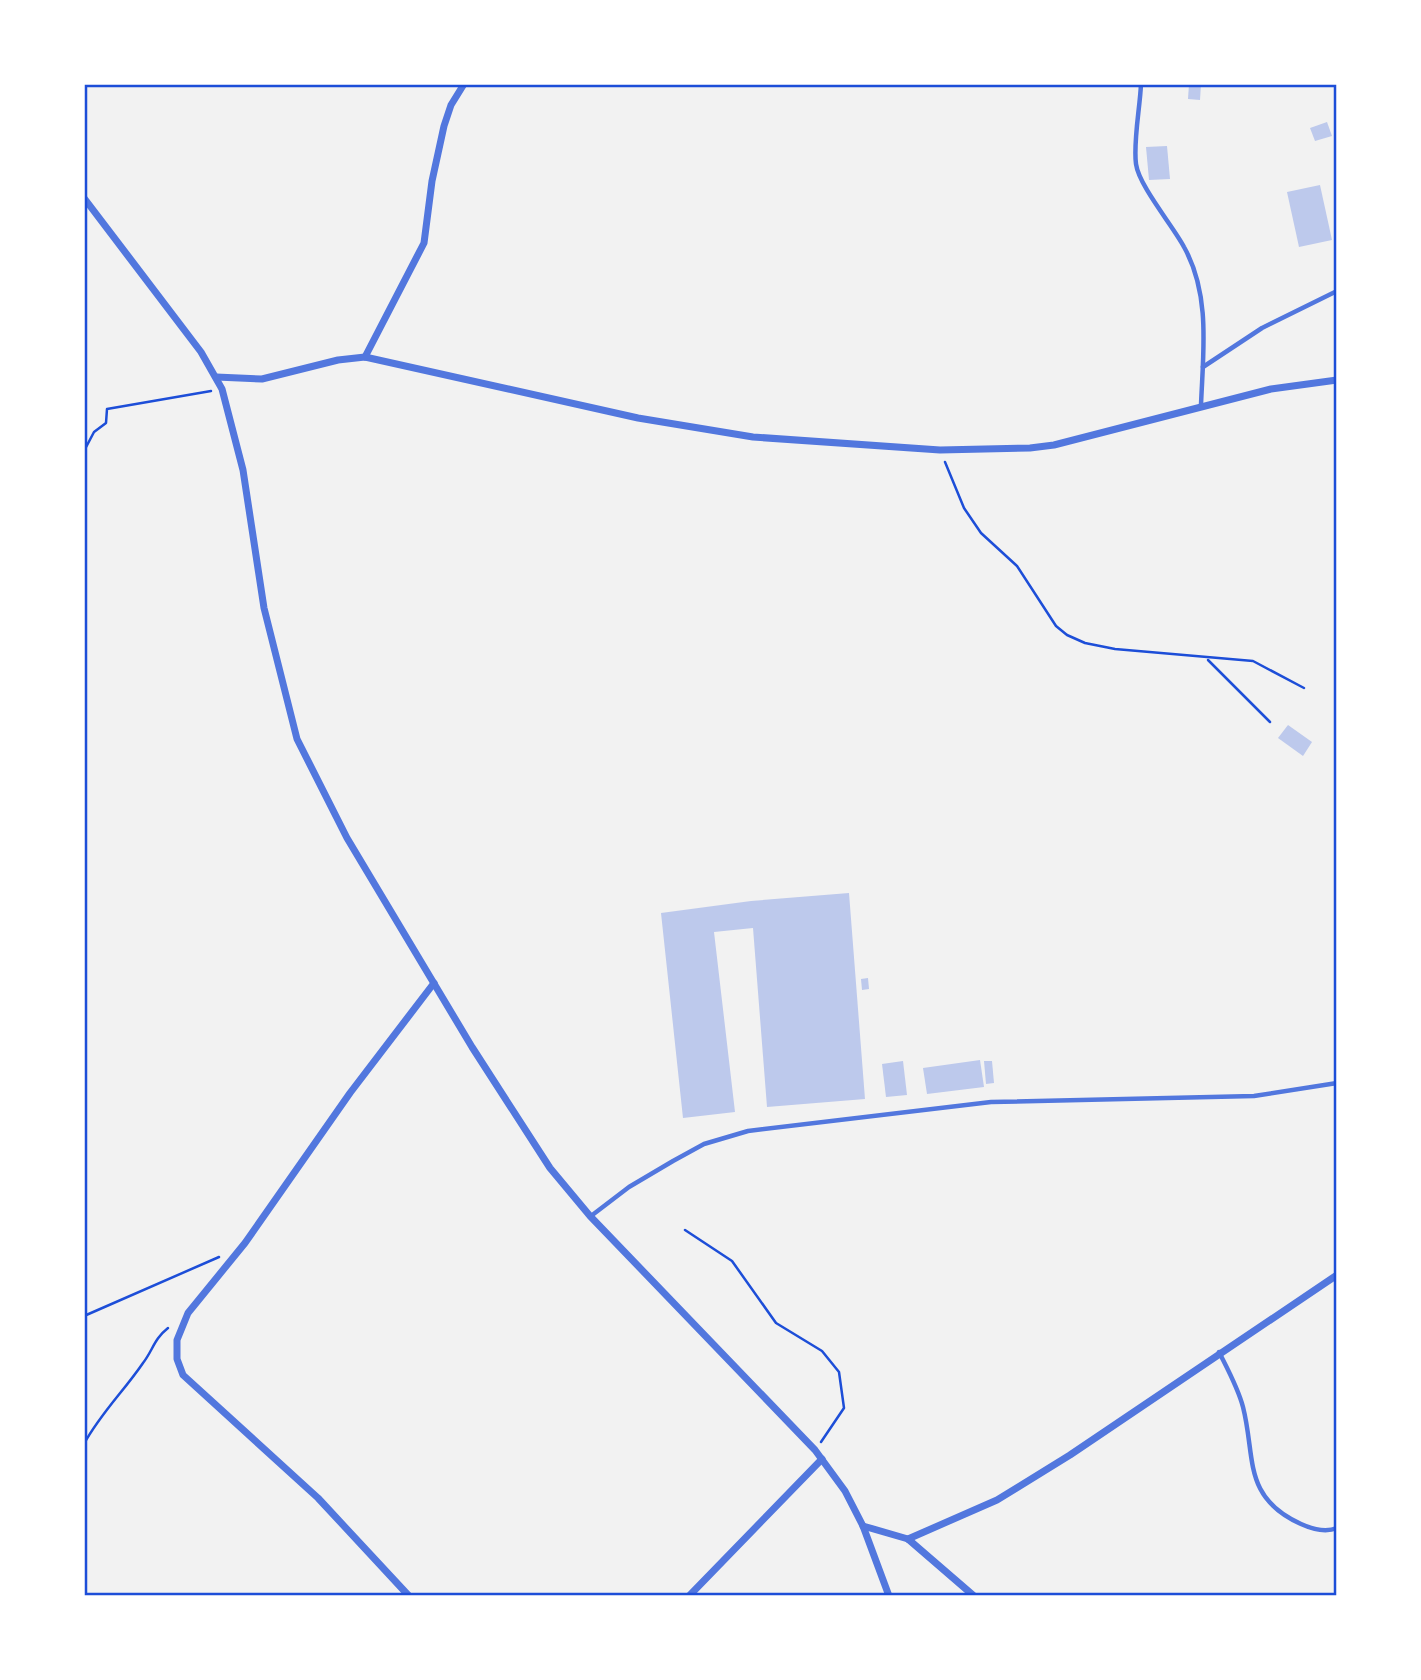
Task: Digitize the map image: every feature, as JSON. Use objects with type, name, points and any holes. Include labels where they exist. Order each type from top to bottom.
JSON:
[{"type":"street","points":[[365,357],[424,243],[432,181],[444,126],[451,105],[464,84]]},
{"type":"street","points":[[84,198],[136,264],[222,389],[243,470],[264,608],[297,739],[347,838],[514,1115],[550,1168],[590,1216],[815,1450],[845,1491],[863,1526],[889,1596]]},
{"type":"street","points":[[216,377],[262,379],[338,360],[365,357],[638,418],[728,433],[940,450],[1030,449],[1054,445],[1201,405],[1296,383],[1337,380]]},
{"type":"street","points":[[409,1596],[318,1498],[183,1375],[177,1359],[177,1340],[188,1313],[246,1243],[350,1093],[434,983]]},
{"type":"street","points":[[908,1539],[998,1500],[1070,1455],[1219,1352],[1337,1275]]},
{"type":"street","points":[[689,1596],[822,1459]]},
{"type":"street","points":[[863,1526],[908,1539],[974,1596]]},
{"type":"lane","points":[[1141,84],[1136,164],[1141,180],[1192,264],[1201,293],[1201,405]]},
{"type":"lane","points":[[1202,368],[1262,328],[1337,291]]},
{"type":"lane","points":[[590,1216],[629,1187],[704,1144],[748,1131],[991,1102],[1255,1096],[1337,1083]]},
{"type":"lane","points":[[1219,1352],[1242,1403],[1254,1481],[1270,1504],[1288,1518],[1309,1528],[1334,1529],[1337,1534]]},
{"type":"path","points":[[84,450],[94,432],[106,423],[107,409],[222,389]]},
{"type":"path","points":[[940,450],[964,508],[981,533],[1017,566],[1050,617],[1067,635],[1085,643],[1115,649],[1208,660],[1253,662],[1304,688]]},
{"type":"path","points":[[1208,660],[1270,722]]},
{"type":"path","points":[[685,1230],[732,1261],[776,1322],[822,1351],[839,1372],[844,1408],[815,1450]]},
{"type":"path","points":[[84,1316],[222,1255]]},
{"type":"path","points":[[84,1444],[96,1421],[145,1361],[156,1338],[188,1313]]},
{"type":"building","points":[[1189,84],[1201,84],[1200,100],[1188,99]]},
{"type":"building","points":[[1327,122],[1332,136],[1315,141],[1310,128]]},
{"type":"building","points":[[1167,146],[1170,179],[1149,180],[1146,147]]},
{"type":"building","points":[[1320,185],[1332,240],[1299,247],[1287,192]]},
{"type":"building","points":[[1288,725],[1312,742],[1303,756],[1278,738]]},
{"type":"building","points":[[849,893],[865,1099],[767,1107],[753,928],[714,932],[735,1112],[683,1118],[661,913],[751,901]]},
{"type":"building","points":[[868,978],[869,989],[862,990],[861,979]]},
{"type":"building","points":[[980,1060],[984,1087],[927,1094],[923,1068]]},
{"type":"building","points":[[903,1061],[907,1095],[886,1097],[882,1064]]},
{"type":"building","points":[[984,1061],[992,1061],[994,1083],[986,1084]]}]
